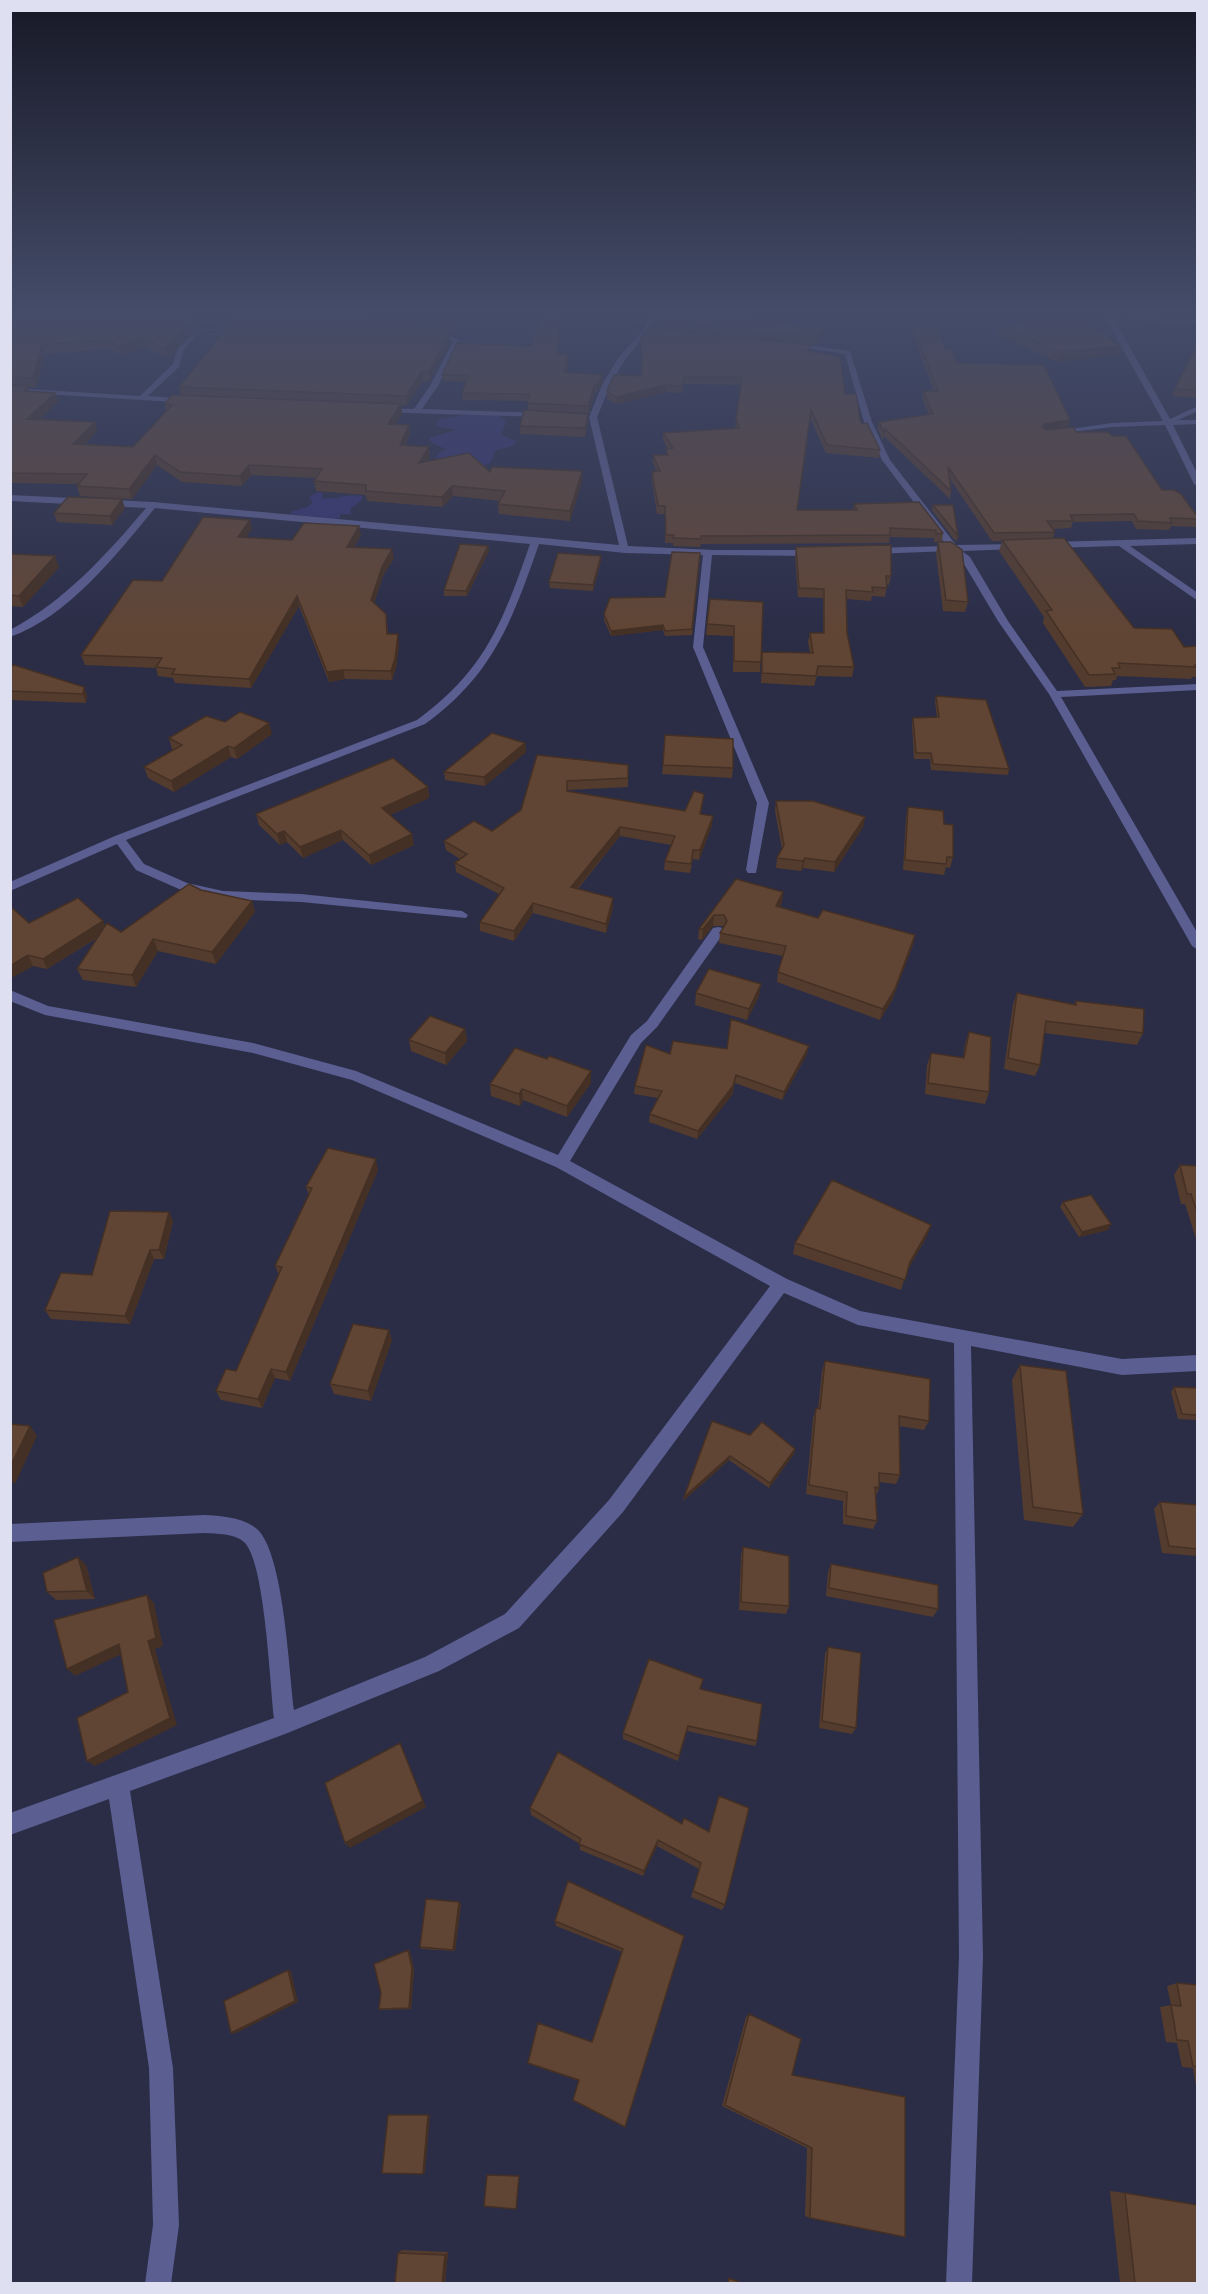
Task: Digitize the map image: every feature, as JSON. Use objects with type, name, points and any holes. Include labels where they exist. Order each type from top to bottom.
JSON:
[{"type":"street","points":[[594,421],[625,550]]},
{"type":"street","points":[[868,421],[886,460],[953,548],[965,557],[1003,621],[1053,694],[1197,946]]},
{"type":"street","points":[[1168,423],[1172,421]]},
{"type":"street","points":[[1046,433],[1112,425],[1197,422]]},
{"type":"street","points":[[1168,423],[1197,484]]},
{"type":"street","points":[[10,498],[153,506],[625,550],[708,554],[830,552]]},
{"type":"street","points":[[10,634],[41,617],[82,586],[153,506]]},
{"type":"street","points":[[1036,545],[1197,541]]},
{"type":"street","points":[[10,887],[119,839],[421,723],[447,706],[465,689],[491,651],[516,594],[534,542]]},
{"type":"street","points":[[1119,542],[1197,598]]},
{"type":"street","points":[[863,551],[1024,546]]},
{"type":"street","points":[[708,554],[698,647],[763,803],[752,870]]},
{"type":"street","points":[[1053,694],[1197,687]]},
{"type":"street","points":[[119,839],[140,867],[183,886],[223,895],[301,898],[462,915]]},
{"type":"street","points":[[561,1163],[636,1039],[652,1024],[718,931]]},
{"type":"street","points":[[10,995],[45,1010],[253,1048],[356,1076],[561,1163],[781,1284],[858,1318],[1122,1367],[1197,1363]]},
{"type":"street","points":[[10,1824],[285,1724],[432,1664],[512,1622],[616,1506],[781,1284]]},
{"type":"street","points":[[959,2283],[970,1957],[962,1338]]},
{"type":"street","points":[[10,1533],[204,1524],[222,1525],[244,1532],[255,1540],[267,1576],[285,1724]]},
{"type":"street","points":[[118,1785],[161,2068],[166,2224],[158,2283]]},
{"type":"shaded area","points":[[438,421],[505,421],[501,435],[517,441],[513,446],[496,450],[490,463],[478,467],[431,464],[439,453],[446,449],[432,443],[429,438],[456,430],[437,426]]},
{"type":"shaded area","points":[[318,492],[323,493],[322,498],[357,495],[362,496],[362,500],[350,509],[351,514],[340,514],[340,518],[290,514],[309,506],[313,502],[309,497]]},
{"type":"building","points":[[10,421],[95,422],[73,444],[133,447],[157,421],[390,421],[388,424],[409,425],[400,445],[429,447],[419,463],[469,453],[490,472],[492,467],[582,471],[570,511],[498,504],[505,491],[452,486],[442,497],[366,491],[366,485],[314,481],[322,469],[249,465],[240,476],[180,472],[155,455],[129,489],[77,486],[87,474],[10,473]]},
{"type":"building","points":[[521,421],[586,421],[585,428],[520,426]]},
{"type":"building","points":[[737,421],[809,421],[797,510],[857,510],[854,504],[919,502],[943,533],[936,534],[936,530],[890,528],[890,535],[701,536],[701,539],[673,538],[674,535],[666,535],[665,506],[658,506],[652,472],[660,471],[653,455],[668,455],[666,449],[673,448],[663,433],[739,428]]},
{"type":"building","points":[[816,421],[861,421],[862,424],[867,423],[880,450],[827,445]]},
{"type":"building","points":[[1063,421],[1044,424],[1043,428],[1048,430],[1073,427],[1076,432],[1108,432],[1112,436],[1126,436],[1162,490],[1174,490],[1181,494],[1197,519],[1170,518],[1172,523],[1138,521],[1134,514],[1070,515],[1073,521],[1047,521],[1055,532],[994,533],[948,467],[951,491],[885,429],[884,433],[879,422]]},
{"type":"building","points":[[68,497],[122,499],[110,516],[54,513]]},
{"type":"building","points":[[933,505],[953,505],[958,536]]},
{"type":"building","points":[[203,517],[250,520],[238,537],[292,540],[304,523],[359,526],[347,547],[392,549],[382,567],[371,600],[386,614],[387,634],[398,634],[391,671],[327,672],[297,596],[249,679],[172,674],[175,669],[156,667],[162,658],[81,655],[133,580],[162,581]]},
{"type":"building","points":[[1064,538],[1134,628],[1172,629],[1184,647],[1197,646],[1196,667],[1118,663],[1120,668],[1112,668],[1115,674],[1089,675],[1046,611],[1052,610],[1002,540]]},
{"type":"building","points":[[938,542],[951,542],[962,550],[968,602],[946,600]]},
{"type":"building","points":[[460,544],[488,546],[466,591],[444,590]]},
{"type":"building","points":[[891,545],[891,576],[886,576],[887,588],[872,587],[873,592],[846,590],[847,633],[854,667],[818,666],[816,676],[762,673],[762,652],[813,653],[810,633],[824,633],[824,589],[799,588],[796,547]]},
{"type":"building","points":[[672,552],[700,553],[692,629],[665,631],[663,625],[611,631],[604,614],[610,598],[665,597]]},
{"type":"building","points":[[558,553],[601,556],[593,585],[549,582]]},
{"type":"building","points":[[10,554],[55,556],[19,596],[10,595]]},
{"type":"building","points":[[710,599],[763,602],[761,662],[734,661],[734,626],[707,624]]},
{"type":"building","points":[[14,665],[84,687],[83,694],[10,691],[10,667]]},
{"type":"building","points":[[936,696],[986,700],[1009,769],[933,764],[931,753],[916,753],[913,718],[939,717]]},
{"type":"building","points":[[240,712],[269,723],[234,748],[228,746],[171,781],[144,767],[182,745],[169,738],[206,716],[225,722]]},
{"type":"building","points":[[492,733],[525,743],[484,777],[444,772]]},
{"type":"building","points":[[665,735],[733,739],[733,768],[663,765]]},
{"type":"building","points":[[537,755],[628,765],[628,778],[567,781],[567,791],[685,811],[694,791],[704,794],[700,814],[713,816],[700,850],[693,850],[691,864],[665,861],[675,836],[620,827],[571,887],[613,898],[606,924],[533,903],[514,931],[480,922],[504,888],[455,863],[467,854],[444,841],[474,821],[492,831],[521,810]]},
{"type":"building","points":[[393,758],[428,787],[382,808],[412,834],[369,855],[341,830],[300,847],[284,831],[277,834],[256,814]]},
{"type":"building","points":[[776,801],[813,801],[865,817],[835,862],[805,858],[803,861],[777,858],[784,845]]},
{"type":"building","points":[[908,807],[943,811],[944,824],[953,825],[953,857],[947,857],[946,864],[905,860]]},
{"type":"building","points":[[736,879],[783,892],[776,906],[818,918],[823,910],[915,935],[895,989],[883,1009],[778,972],[786,946],[720,933],[727,921],[724,915],[714,915],[703,929],[699,929]]},
{"type":"building","points":[[189,884],[201,890],[252,901],[212,952],[153,939],[132,975],[77,969],[107,923],[121,932]]},
{"type":"building","points":[[78,898],[103,921],[43,959],[28,955],[10,966],[10,906],[29,923]]},
{"type":"building","points":[[709,969],[761,984],[749,1009],[696,993]]},
{"type":"building","points":[[1017,993],[1076,1005],[1076,1001],[1144,1009],[1143,1033],[1046,1021],[1040,1065],[1008,1058]]},
{"type":"building","points":[[430,1016],[465,1029],[445,1053],[409,1040]]},
{"type":"building","points":[[731,1019],[809,1046],[784,1092],[736,1075],[733,1086],[698,1131],[650,1114],[662,1091],[635,1086],[646,1045],[670,1054],[673,1041],[727,1049]]},
{"type":"building","points":[[969,1032],[991,1037],[989,1092],[928,1083],[931,1053],[964,1058]]},
{"type":"building","points":[[515,1048],[547,1059],[549,1056],[591,1071],[567,1106],[522,1089],[519,1094],[490,1084]]},
{"type":"building","points":[[328,1148],[376,1159],[286,1372],[271,1369],[258,1399],[216,1391],[226,1369],[236,1371],[282,1267],[275,1266],[312,1188],[306,1187]]},
{"type":"building","points":[[1180,1165],[1197,1166],[1197,1212],[1191,1194],[1187,1194]]},
{"type":"building","points":[[832,1180],[931,1225],[910,1262],[905,1280],[795,1243]]},
{"type":"building","points":[[1091,1195],[1111,1224],[1082,1232],[1063,1202]]},
{"type":"building","points":[[110,1211],[169,1212],[159,1250],[150,1250],[125,1316],[45,1310],[61,1273],[92,1275]]},
{"type":"building","points":[[353,1324],[389,1330],[368,1391],[330,1384]]},
{"type":"building","points":[[825,1361],[930,1379],[929,1421],[899,1416],[900,1475],[879,1473],[879,1488],[875,1487],[877,1521],[846,1516],[847,1492],[809,1485],[816,1408],[820,1409]]},
{"type":"building","points":[[1020,1365],[1066,1371],[1083,1514],[1033,1507]]},
{"type":"building","points":[[1174,1387],[1197,1388],[1197,1415],[1182,1414]]},
{"type":"building","points":[[712,1421],[750,1435],[762,1422],[795,1449],[770,1483],[730,1456],[684,1497]]},
{"type":"building","points":[[10,1424],[30,1426],[10,1467]]},
{"type":"building","points":[[1160,1502],[1197,1505],[1197,1549],[1169,1546]]},
{"type":"building","points":[[743,1547],[789,1556],[789,1606],[741,1602]]},
{"type":"building","points":[[78,1557],[87,1591],[47,1592],[43,1573]]},
{"type":"building","points":[[831,1564],[938,1585],[938,1609],[829,1588]]},
{"type":"building","points":[[147,1595],[156,1638],[148,1641],[170,1718],[87,1761],[77,1718],[128,1692],[119,1644],[67,1669],[54,1620]]},
{"type":"building","points":[[828,1647],[861,1653],[856,1728],[822,1721]]},
{"type":"building","points":[[649,1659],[703,1679],[700,1689],[762,1704],[757,1741],[688,1726],[679,1756],[623,1733]]},
{"type":"building","points":[[400,1743],[423,1801],[345,1843],[325,1783]]},
{"type":"building","points":[[558,1752],[682,1824],[684,1818],[709,1832],[719,1796],[749,1808],[725,1905],[693,1891],[701,1863],[658,1840],[644,1871],[579,1844],[581,1839],[530,1808]]},
{"type":"building","points":[[568,1881],[684,1936],[625,2127],[573,2100],[579,2080],[528,2063],[538,2023],[592,2042],[623,1949],[555,1921]]},
{"type":"building","points":[[426,1899],[459,1902],[453,1950],[420,1947]]},
{"type":"building","points":[[408,1950],[412,1968],[409,2008],[379,2009],[381,1993],[374,1964]]},
{"type":"building","points":[[288,1970],[295,2001],[231,2033],[224,2001]]},
{"type":"building","points":[[1177,1983],[1197,1985],[1197,2067],[1193,2066],[1188,2041],[1177,2040],[1171,2005],[1181,2006]]},
{"type":"building","points":[[749,2014],[801,2039],[792,2075],[905,2097],[905,2237],[810,2218],[812,2148],[725,2105]]},
{"type":"building","points":[[388,2115],[428,2115],[423,2174],[382,2173]]},
{"type":"building","points":[[487,2175],[519,2176],[516,2209],[484,2206]]},
{"type":"building","points":[[1125,2193],[1197,2205],[1197,2283],[1135,2283]]},
{"type":"building","points":[[398,2253],[445,2255],[442,2283],[395,2283]]},
{"type":"building","points":[[729,2278],[741,2283],[728,2283]]}]
